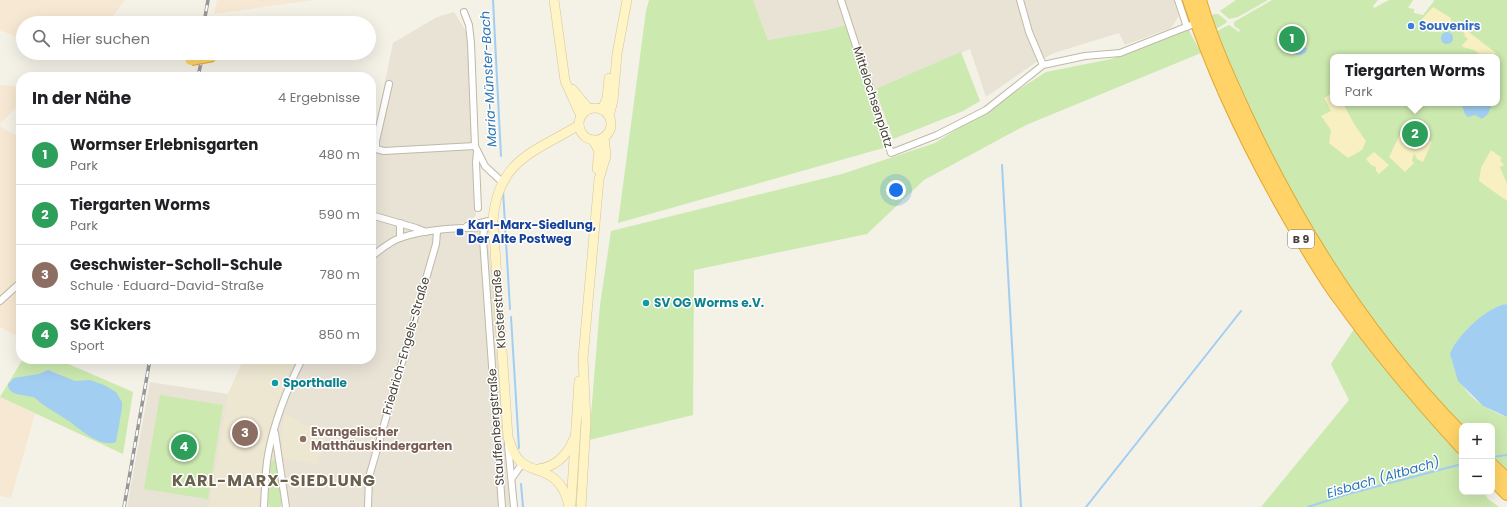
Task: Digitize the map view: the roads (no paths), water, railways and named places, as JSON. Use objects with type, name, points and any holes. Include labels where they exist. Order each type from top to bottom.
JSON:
[{"type":"highway","name":"B 9","points":[[1189,0],[1211,60],[1250,148],[1320,272],[1378,352],[1459,445]]},
{"type":"highway","name":"B 9","points":[[1200,0],[1232,84],[1264,154],[1287,198],[1356,306],[1408,372],[1459,431]]},
{"type":"highway","points":[[1495,468],[1507,479]]},
{"type":"highway","points":[[1495,482],[1507,494]]},
{"type":"main road","points":[[554,0],[567,90],[580,120],[582,134],[594,140],[600,156],[570,507]]},
{"type":"main road","points":[[594,140],[604,137],[610,128],[606,113],[610,64],[622,0]]},
{"type":"main road","points":[[606,113],[613,101],[616,54],[627,0]]},
{"type":"main road","points":[[564,70],[574,91],[589,109],[597,108],[606,113]]},
{"type":"main road","name":"Klosterstraße","points":[[522,464],[514,452],[508,437],[490,225],[502,182],[519,161],[580,120],[589,109]]},
{"type":"main road","name":"Klosterstraße","points":[[544,143],[582,134]]},
{"type":"main road","points":[[581,507],[586,422],[583,358],[599,179],[607,150],[604,137]]},
{"type":"main road","points":[[537,469],[548,467],[560,459],[571,445],[576,434]]},
{"type":"main road","points":[[522,464],[550,474],[557,480],[565,492],[570,507]]},
{"type":"street","name":"Mittelochsenplatz","points":[[841,0],[891,153],[932,138],[986,110],[1043,65],[1085,56],[1120,53],[1189,26],[1178,0]]},
{"type":"street","points":[[1020,0],[1030,32],[1043,65]]},
{"type":"street","points":[[464,12],[469,25],[471,43],[478,208]]},
{"type":"street","points":[[389,84],[376,141],[376,149],[384,151],[476,149]]},
{"type":"street","points":[[476,149],[487,168],[502,182]]},
{"type":"street","points":[[376,216],[426,232]]},
{"type":"street","points":[[459,229],[479,222],[490,225]]},
{"type":"street","points":[[400,223],[400,238]]},
{"type":"street","points":[[376,253],[383,247],[400,238],[426,232],[490,225]]},
{"type":"street","name":"Stauffenbergstraße","points":[[490,225],[483,239],[502,507]]},
{"type":"street","name":"Friedrich-Engels-Straße","points":[[368,507],[369,477],[436,244],[437,232]]},
{"type":"street","points":[[0,301],[16,287]]},
{"type":"street","points":[[264,507],[267,465],[275,430],[284,401],[300,364]]},
{"type":"street","points":[[275,430],[286,507]]},
{"type":"street","name":"Klosterstraße","points":[[508,437],[514,507]]},
{"type":"street","points":[[512,478],[522,464]]},
{"type":"water","points":[[1445,32],[1449,32],[1453,38],[1449,44],[1445,44],[1441,40],[1441,36]]},
{"type":"water","points":[[1300,46],[1307,48],[1306,52],[1301,55],[1293,54],[1294,49]]},
{"type":"water","points":[[1462,106],[1491,106],[1488,114],[1482,119],[1475,115],[1468,117],[1465,114]]},
{"type":"water","points":[[1507,304],[1507,417],[1483,406],[1458,381],[1450,354],[1458,339],[1474,323],[1491,310]]},
{"type":"water","points":[[48,370],[75,381],[90,380],[104,385],[116,392],[122,402],[122,408],[116,442],[104,443],[91,437],[69,421],[47,408],[35,398],[14,393],[9,388],[8,384],[14,378],[39,374]]},
{"type":"waterway","name":"Maria-Münster-Bach","points":[[493,0],[501,156]]},
{"type":"waterway","points":[[1002,165],[1021,507]]},
{"type":"waterway","name":"Maria-Münster-Bach","points":[[503,190],[510,309]]},
{"type":"waterway","points":[[1086,507],[1241,311]]},
{"type":"waterway","name":"Maria-Münster-Bach","points":[[511,317],[519,448]]},
{"type":"waterway","name":"Eisbach (Altbach)","points":[[1495,457],[1507,455]]},
{"type":"waterway","name":"Eisbach (Altbach)","points":[[1308,507],[1348,494],[1459,465]]},
{"type":"waterway","name":"Maria-Münster-Bach","points":[[521,484],[523,507]]},
{"type":"railway","points":[[205,16],[208,0]]},
{"type":"railway","points":[[199,72],[202,60]]},
{"type":"railway","points":[[124,507],[149,364]]},
{"type":"place","name":"Souvenirs","points":[[1411,26]]},
{"type":"place","name":"Wormser Erlebnisgarten","points":[[1292,39]]},
{"type":"place","name":"Tiergarten Worms","points":[[1415,134]]},
{"type":"place","name":"Karl-Marx-Siedlung, Der Alte Postweg","points":[[460,232]]},
{"type":"place","name":"SV OG Worms e.V.","points":[[646,303]]},
{"type":"place","name":"Sporthalle","points":[[275,383]]},
{"type":"place","name":"Geschwister-Scholl-Schule","points":[[245,433]]},
{"type":"place","name":"Evangelischer Matthäuskindergarten","points":[[303,439]]},
{"type":"place","name":"SG Kickers","points":[[184,447]]},
{"type":"district","name":"KARL-MARX-SIEDLUNG","points":[[274,480]]}]
